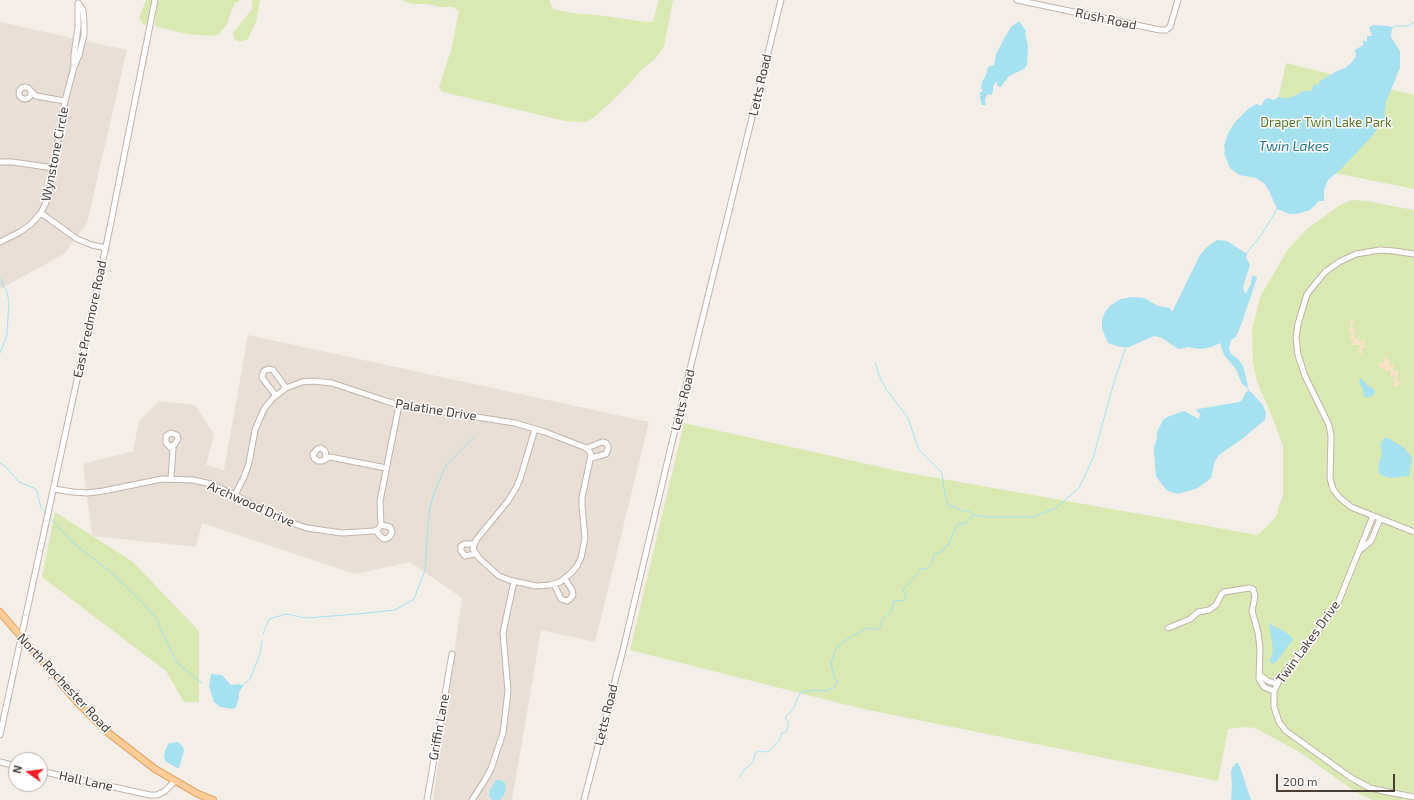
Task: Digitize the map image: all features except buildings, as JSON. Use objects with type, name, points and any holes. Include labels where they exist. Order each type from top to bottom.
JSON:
[{"type":"main road","name":"North Rochester Road","points":[[0,612],[77,702],[106,731],[155,768],[175,781],[213,800]]},
{"type":"street","name":"East Predmore Road","points":[[0,735],[106,248],[155,0]]},
{"type":"street","name":"Letts Road","points":[[584,800],[623,650],[673,438],[781,0]]},
{"type":"street","name":"Rush Road","points":[[1017,0],[1166,30],[1170,27],[1178,0]]},
{"type":"street","name":"Wynstone Circle","points":[[0,242],[30,225],[41,213],[48,198],[65,102],[74,67],[81,48],[84,28],[82,10],[77,2]]},
{"type":"street","points":[[36,96],[28,88],[24,87],[18,94],[25,100],[36,96],[65,102]]},
{"type":"street","points":[[29,98],[31,91]]},
{"type":"street","points":[[0,162],[12,162],[54,168]]},
{"type":"street","points":[[41,213],[77,239],[92,245],[106,248]]},
{"type":"street","points":[[1414,254],[1380,250],[1356,254],[1339,262],[1325,272],[1307,294],[1298,324],[1296,337],[1298,354],[1305,376],[1329,424],[1331,436],[1330,478],[1333,489],[1338,497],[1351,507],[1414,532]]},
{"type":"street","points":[[276,396],[262,376],[266,370],[273,370],[286,388]]},
{"type":"street","name":"Palatine Drive","points":[[235,495],[249,463],[258,422],[264,409],[286,388],[302,382],[332,382],[386,402],[515,423],[587,448]]},
{"type":"street","points":[[376,530],[379,528],[380,524],[380,501],[399,404]]},
{"type":"street","points":[[535,429],[516,488],[508,501],[474,544],[473,549],[475,554],[499,576],[536,586],[554,584],[565,579],[577,566],[584,548],[585,531],[582,498],[591,458],[587,448],[602,442],[606,443],[608,446],[608,452],[606,454],[591,458]]},
{"type":"street","points":[[171,479],[172,450],[178,441],[178,437],[171,433],[166,436],[165,441],[172,450]]},
{"type":"street","points":[[167,444],[171,446],[175,444]]},
{"type":"street","points":[[330,457],[323,449],[319,448],[315,450],[314,454],[316,460],[320,461],[330,457],[386,468]]},
{"type":"street","points":[[324,460],[326,457],[326,452]]},
{"type":"street","name":"Archwood Drive","points":[[54,489],[73,492],[96,492],[152,480],[193,480],[211,484],[235,495],[277,518],[307,528],[342,533],[376,530],[384,539],[388,538],[392,531],[390,527],[380,524]]},
{"type":"street","name":"Twin Lakes Drive","points":[[1373,516],[1341,596],[1332,613],[1277,684],[1274,691],[1274,707],[1277,719],[1289,734],[1360,783],[1378,790],[1414,797]]},
{"type":"street","name":"Twin Lakes Drive","points":[[1359,551],[1371,541],[1380,519]]},
{"type":"street","points":[[474,544],[464,544],[461,546],[461,551],[465,556],[475,554]]},
{"type":"street","points":[[554,584],[561,599],[567,601],[572,596],[572,590],[565,579]]},
{"type":"street","points":[[472,800],[491,769],[503,733],[508,692],[503,633],[514,581]]},
{"type":"street","points":[[1168,628],[1190,619],[1198,612],[1209,610],[1216,605],[1221,594],[1224,592],[1252,588],[1255,594],[1252,610],[1259,640],[1259,679],[1266,688],[1274,691]]},
{"type":"street","name":"Griffin Lane","points":[[427,800],[452,654]]},
{"type":"street","points":[[1260,675],[1268,681],[1277,684]]},
{"type":"street","name":"Hall Lane","points":[[48,773],[150,795],[157,795],[165,791],[175,781]]},
{"type":"shaded area","points":[[0,22],[127,50],[87,223],[64,254],[0,289]]},
{"type":"shaded area","points":[[248,335],[649,422],[595,642],[541,630],[512,800],[433,800],[462,598],[410,562],[355,574],[202,523],[196,547],[92,536],[83,464],[133,451],[139,421],[159,401],[195,405],[214,434],[206,465],[224,470]]},
{"type":"green space","points":[[146,0],[153,0],[147,22],[144,26],[139,18]]},
{"type":"green space","points":[[157,0],[241,0],[235,3],[227,24],[219,34],[212,36],[188,34],[157,27],[155,25]]},
{"type":"green space","points":[[251,0],[260,0],[256,22],[248,39],[240,42],[234,39],[233,33],[252,9]]},
{"type":"green space","points":[[401,0],[549,0],[553,9],[572,13],[653,22],[659,0],[673,0],[664,47],[654,60],[642,69],[608,105],[593,118],[585,122],[578,122],[565,121],[443,92],[439,88],[451,50],[459,11],[453,7],[412,4]]},
{"type":"green space","name":"Draper Twin Lake Park","points":[[1286,63],[1414,95],[1414,189],[1265,159]]},
{"type":"green space","points":[[1352,200],[1366,201],[1414,210],[1414,800],[1373,800],[1354,791],[1301,753],[1255,728],[1245,727],[1228,729],[1218,781],[859,708],[630,650],[684,423],[903,472],[1258,535],[1274,519],[1283,496],[1283,446],[1257,382],[1253,362],[1252,330],[1260,297],[1288,249],[1307,229],[1340,205]]},
{"type":"green space","points":[[55,512],[133,562],[199,631],[199,702],[184,702],[166,671],[42,577]]},
{"type":"sand","points":[[1351,320],[1354,321],[1352,328],[1355,331],[1354,338],[1356,339],[1359,337],[1360,343],[1365,340],[1363,345],[1367,348],[1362,348],[1362,355],[1358,352],[1360,345],[1352,345],[1354,340],[1349,338],[1352,334],[1348,329],[1350,327]]},
{"type":"sand","points":[[1387,357],[1390,361],[1389,366],[1394,365],[1393,371],[1398,370],[1399,372],[1396,379],[1401,383],[1395,388],[1393,385],[1395,382],[1392,380],[1394,376],[1391,376],[1390,374],[1391,370],[1386,371],[1384,370],[1385,367],[1381,368],[1378,366],[1379,362],[1383,364],[1385,358]]},
{"type":"water","points":[[1020,22],[1026,31],[1025,33],[1028,46],[1027,65],[1024,69],[1009,76],[1001,87],[997,86],[997,82],[995,83],[993,86],[993,92],[991,95],[988,94],[986,97],[986,105],[982,105],[980,96],[982,96],[979,94],[983,90],[981,89],[982,82],[988,67],[994,65],[996,54],[1005,37],[1011,27]]},
{"type":"water","name":"Twin Lakes","points":[[1374,25],[1392,27],[1391,37],[1400,51],[1400,68],[1386,102],[1384,115],[1386,119],[1382,120],[1373,135],[1341,169],[1328,180],[1324,190],[1324,201],[1319,201],[1310,210],[1297,214],[1290,214],[1277,209],[1265,184],[1256,178],[1239,175],[1230,168],[1224,153],[1224,146],[1228,133],[1235,122],[1249,108],[1257,104],[1261,106],[1265,99],[1269,98],[1274,100],[1278,97],[1292,97],[1303,91],[1312,90],[1315,84],[1318,85],[1320,81],[1345,68],[1356,56],[1355,50],[1363,45],[1363,40],[1367,42],[1367,36],[1372,36],[1369,27]]},
{"type":"water","points":[[1217,240],[1227,241],[1247,254],[1246,258],[1250,265],[1243,287],[1245,293],[1251,284],[1252,276],[1257,278],[1241,325],[1236,337],[1231,340],[1229,349],[1231,354],[1238,359],[1243,366],[1248,386],[1246,387],[1242,384],[1236,369],[1224,355],[1220,343],[1211,347],[1200,349],[1189,347],[1178,349],[1162,338],[1154,336],[1129,347],[1120,347],[1108,343],[1102,329],[1102,320],[1105,312],[1111,305],[1121,299],[1131,297],[1144,298],[1158,306],[1170,308],[1172,312],[1200,255],[1207,247]]},
{"type":"water","points":[[1362,378],[1367,385],[1374,389],[1375,393],[1371,397],[1367,398],[1364,396],[1359,382]]},
{"type":"water","points":[[1248,391],[1251,392],[1263,405],[1266,413],[1265,420],[1219,455],[1215,461],[1211,478],[1198,488],[1178,494],[1168,491],[1156,476],[1154,452],[1157,432],[1163,420],[1184,411],[1199,419],[1200,414],[1196,410],[1239,402]]},
{"type":"water","points":[[1384,438],[1388,438],[1403,447],[1411,456],[1412,459],[1409,476],[1391,478],[1380,474],[1378,470],[1382,454],[1380,444]]},
{"type":"water","points":[[1269,622],[1293,639],[1277,661],[1273,664],[1270,661],[1273,650]]},
{"type":"water","points":[[211,674],[222,675],[231,685],[240,684],[243,686],[239,692],[236,707],[233,709],[220,707],[214,702],[209,686]]},
{"type":"water","points":[[178,742],[183,747],[184,751],[179,768],[177,768],[165,761],[164,757],[168,744]]},
{"type":"water","points":[[1236,763],[1238,763],[1240,767],[1251,800],[1231,800],[1231,772]]},
{"type":"water","points":[[496,780],[501,780],[505,783],[506,787],[504,795],[500,800],[493,800],[489,797],[490,790]]},
{"type":"waterway","points":[[1392,28],[1395,26],[1408,26],[1414,22]]},
{"type":"waterway","points":[[1246,254],[1262,234],[1277,209]]},
{"type":"waterway","points":[[0,279],[2,280],[3,286],[6,289],[9,301],[7,335],[0,353]]},
{"type":"waterway","points":[[875,362],[879,375],[886,389],[906,415],[919,450],[942,473],[948,506],[953,506],[963,511],[969,511],[973,515],[986,517],[1033,517],[1056,508],[1079,488],[1093,458],[1114,382],[1126,347]]},
{"type":"waterway","points":[[1247,387],[1249,391]]},
{"type":"waterway","points":[[263,634],[269,619],[286,614],[306,618],[395,610],[414,599],[425,570],[429,512],[434,493],[446,465],[474,437]]},
{"type":"waterway","points":[[0,463],[6,467],[19,482],[36,489],[41,507],[45,513]]},
{"type":"waterway","points":[[740,777],[744,770],[753,762],[755,753],[759,751],[769,751],[780,739],[782,733],[786,732],[788,721],[785,718],[795,706],[801,692],[816,690],[824,691],[834,688],[837,682],[834,677],[831,663],[837,647],[867,628],[877,629],[880,627],[883,619],[892,610],[893,601],[905,600],[906,597],[903,590],[920,569],[926,569],[933,562],[933,556],[935,554],[943,551],[945,547],[948,546],[957,525],[966,523],[972,516]]},
{"type":"waterway","points":[[51,519],[73,543],[107,569],[137,597],[156,618],[176,662],[202,683]]},
{"type":"waterway","points":[[242,686],[250,679],[260,654],[262,641]]}]
